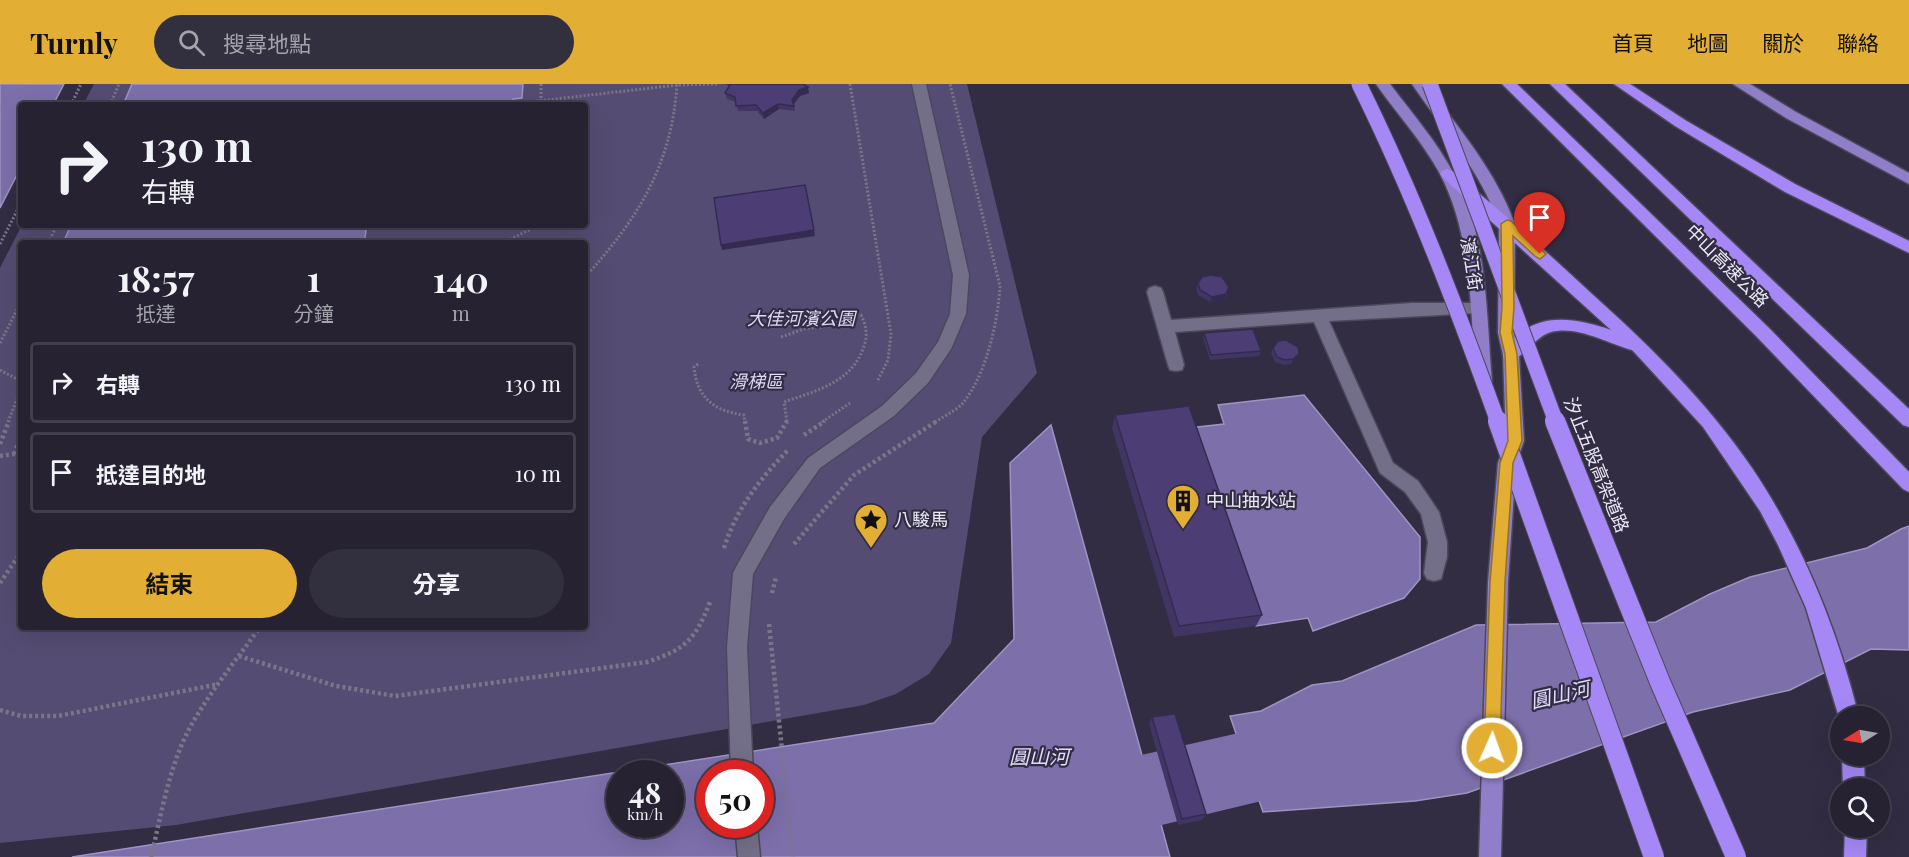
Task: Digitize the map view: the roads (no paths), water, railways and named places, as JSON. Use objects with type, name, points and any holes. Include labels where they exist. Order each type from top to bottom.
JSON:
[{"type":"highway","points":[[1359,84],[1394,154],[1474,354],[1654,857]]},
{"type":"highway","name":"汐止五股高架道路","points":[[1430,84],[1555,419],[1660,682],[1736,857]]},
{"type":"highway","name":"中山高速公路","points":[[1509,84],[1726,295],[1851,421],[1909,484]]},
{"type":"highway","name":"中山高速公路","points":[[1557,84],[1909,420]]},
{"type":"highway","points":[[1621,84],[1680,123],[1790,188],[1909,248]]},
{"type":"highway","points":[[1447,174],[1507,224],[1639,346],[1724,442],[1761,498],[1800,567],[1838,673],[1846,706]]},
{"type":"highway","points":[[1511,354],[1524,338],[1539,327],[1556,324],[1574,325],[1639,346]]},
{"type":"highway","points":[[1855,857],[1856,838]]},
{"type":"main road","name":"濱江街","points":[[1383,84],[1447,174],[1462,212],[1478,307],[1484,379],[1494,437],[1507,463]]},
{"type":"main road","name":"濱江街","points":[[1419,84],[1480,168],[1501,207],[1507,224],[1506,333],[1511,354],[1515,441],[1507,463],[1498,582],[1489,850]]},
{"type":"main road","points":[[1740,84],[1791,116],[1909,179]]},
{"type":"lane","points":[[741,760],[737,646],[743,573],[777,513],[814,463],[888,411],[922,378],[945,345],[958,314],[961,275],[919,84]]},
{"type":"lane","points":[[1155,292],[1176,365]]},
{"type":"lane","points":[[1165,327],[1478,307]]},
{"type":"lane","points":[[1319,316],[1386,468],[1416,490],[1429,511],[1439,548],[1434,573]]},
{"type":"lane","points":[[747,838],[749,857]]},
{"type":"water","points":[[0,84],[64,84],[55,102],[18,102],[18,173],[0,208]]},
{"type":"water","points":[[132,84],[523,84],[522,98],[513,99],[512,102],[124,102]]},
{"type":"water","points":[[70,228],[366,228],[364,240],[64,240]]},
{"type":"water","points":[[1304,395],[1420,537],[1420,579],[1404,598],[1313,631],[1308,618],[1256,626],[1189,428],[1224,424],[1218,405]]},
{"type":"water","name":"圓山河","points":[[1051,425],[1170,857],[72,857],[606,774],[606,838],[684,838],[684,762],[934,723],[1014,639],[1010,463]]},
{"type":"water","name":"圓山河","points":[[1909,526],[1909,650],[1871,649],[1790,690],[1693,712],[1467,793],[1415,801],[1263,812],[1230,716],[1261,711],[1312,685],[1342,681],[1476,625],[1656,622],[1710,594],[1750,577],[1867,548]]},
{"type":"waterway","name":"圓山河","points":[[1066,810],[1332,748]]},
{"type":"place","name":"中山抽水站","points":[[1183,530]]},
{"type":"place","name":"八駿馬","points":[[871,549]]},
{"type":"park label","name":"大佳河濱公園","points":[[801,319]]},
{"type":"park label","name":"滑梯區","points":[[756,382]]}]
